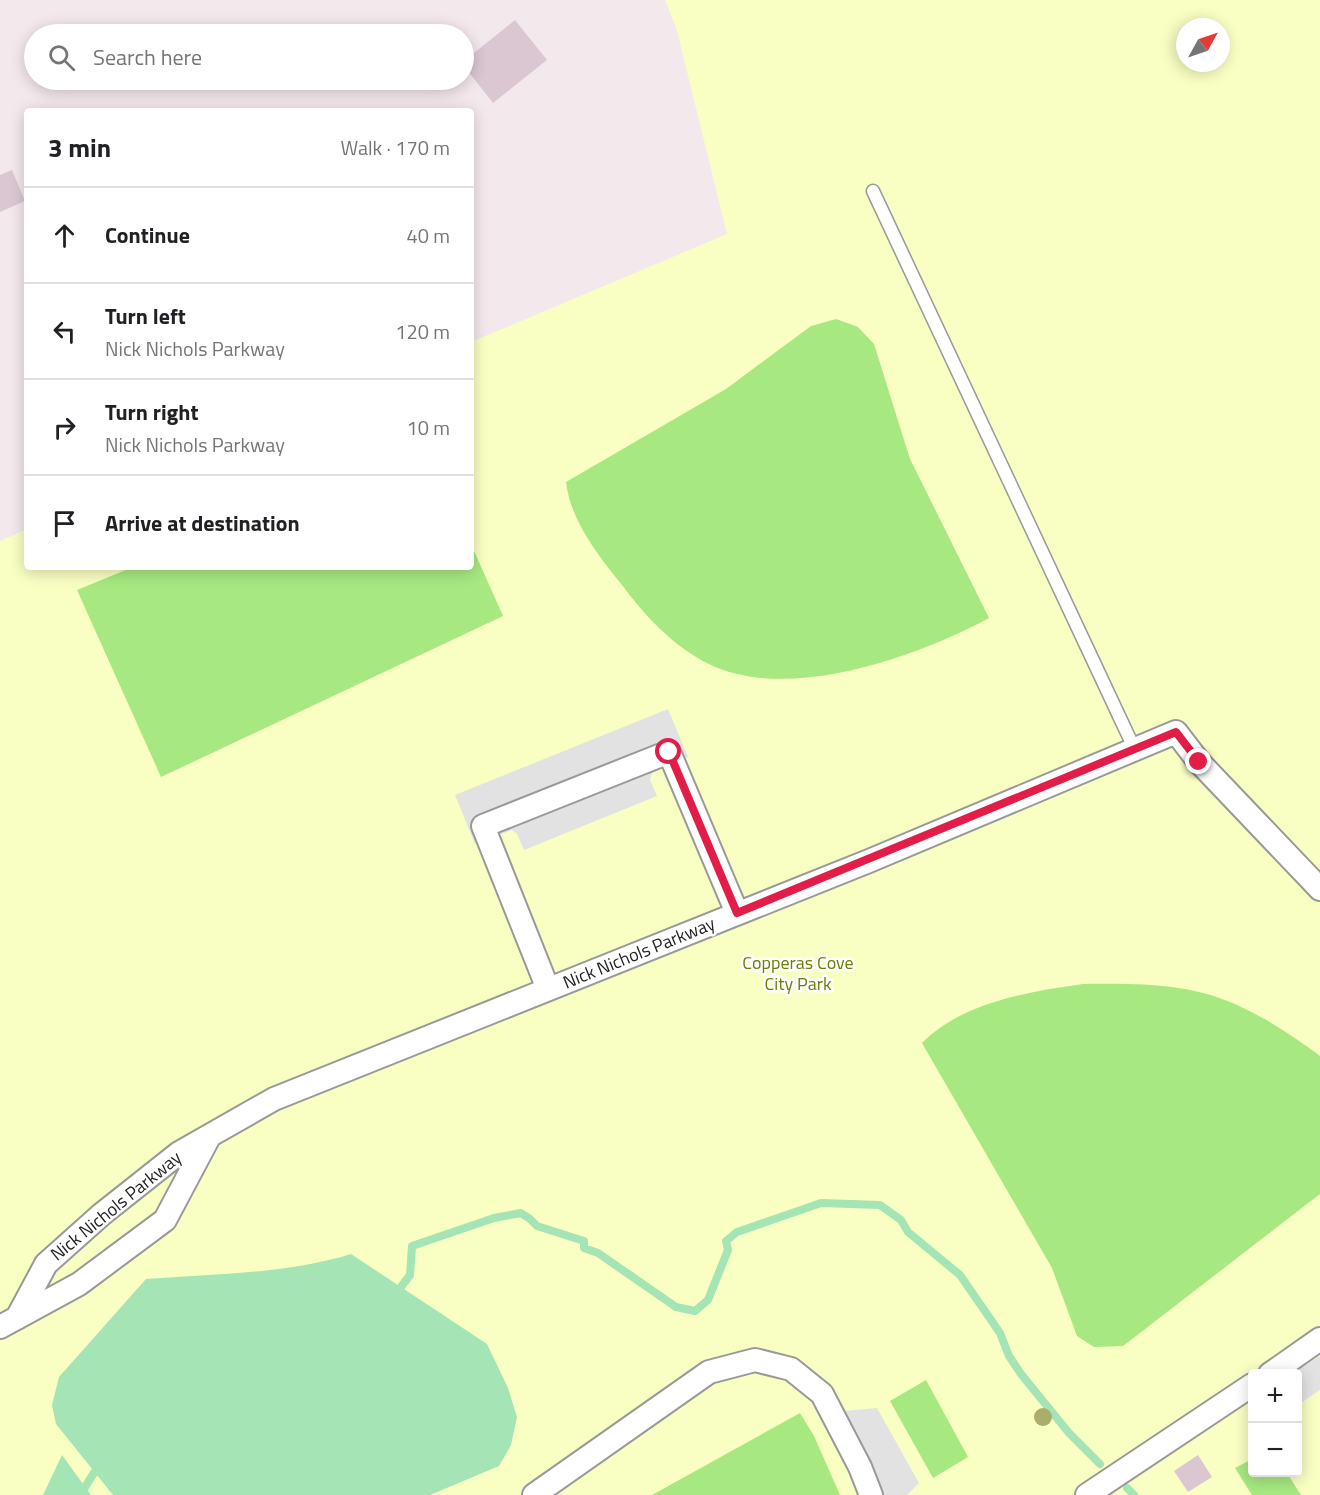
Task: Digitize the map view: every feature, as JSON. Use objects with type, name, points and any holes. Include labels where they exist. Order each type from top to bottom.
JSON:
[{"type":"street","name":"Nick Nichols Parkway","points":[[8,1323],[46,1264],[102,1214],[179,1154],[274,1099],[737,913],[1176,732],[1199,762],[1320,889]]},
{"type":"street","points":[[548,989],[483,826],[647,760],[669,752],[737,913]]},
{"type":"street","name":"Nick Nichols Parkway","points":[[8,1323],[79,1284],[165,1220],[209,1137]]},
{"type":"street","points":[[1277,1369],[1320,1340]]},
{"type":"street","points":[[534,1495],[709,1372],[754,1360],[790,1369],[822,1394],[860,1467],[871,1495]]},
{"type":"street","points":[[1087,1495],[1248,1388]]},
{"type":"lane","points":[[873,191],[1135,750]]},
{"type":"green space","name":"Copperas Cove City Park","points":[[665,0],[1320,0],[1320,1495],[0,1495],[0,541],[24,530],[24,570],[474,570],[474,341],[727,234],[676,27]]},
{"type":"green space","points":[[836,319],[858,327],[874,344],[910,459],[989,618],[926,647],[852,670],[813,677],[776,679],[741,675],[696,657],[672,640],[650,619],[613,574],[587,537],[573,511],[566,482],[726,389],[811,326]]},
{"type":"green space","points":[[474,551],[503,616],[161,777],[77,590],[126,570],[474,570]]},
{"type":"green space","points":[[1083,984],[1162,986],[1200,992],[1248,1010],[1320,1056],[1320,1194],[1123,1346],[1094,1347],[1077,1336],[1052,1268],[922,1043],[938,1029],[976,1008],[1018,995]]},
{"type":"green space","points":[[926,1380],[968,1457],[933,1478],[890,1401]]},
{"type":"green space","points":[[800,1413],[814,1436],[840,1495],[652,1495]]},
{"type":"green space","points":[[1248,1461],[1248,1477],[1290,1477],[1301,1495],[1252,1495],[1235,1468]]},
{"type":"shaded area","points":[[668,709],[688,757],[652,773],[650,780],[657,796],[524,850],[517,834],[512,830],[475,844],[455,795]]},
{"type":"shaded area","points":[[351,1254],[487,1344],[508,1388],[517,1417],[511,1445],[499,1466],[430,1495],[113,1495],[56,1424],[52,1405],[59,1377],[146,1279],[301,1266]]},
{"type":"shaded area","points":[[1320,1356],[1320,1390],[1302,1402],[1302,1369],[1299,1369]]},
{"type":"shaded area","points":[[877,1408],[919,1483],[907,1495],[881,1495],[844,1411]]},
{"type":"shaded area","points":[[62,1455],[91,1495],[43,1495]]},
{"type":"building","points":[[515,20],[547,60],[493,103],[474,79],[474,53]]},
{"type":"building","points":[[12,170],[24,201],[0,212],[0,175]]},
{"type":"building","points":[[1198,1455],[1212,1477],[1188,1492],[1174,1471]]},
{"type":"waterway","points":[[395,1295],[410,1275],[412,1246],[494,1218],[521,1213],[537,1226],[584,1241],[584,1248],[598,1253],[676,1307],[695,1311],[708,1300],[728,1250],[726,1241],[737,1232],[821,1203],[880,1205],[901,1220],[908,1232],[960,1275],[1000,1333],[1009,1356],[1021,1374],[1069,1433],[1100,1464]]},
{"type":"waterway","points":[[80,1495],[99,1465]]},
{"type":"waterway","points":[[1127,1488],[1134,1495]]},
{"type":"route","points":[[669,752],[737,913],[869,861],[1176,732],[1199,762]]}]
